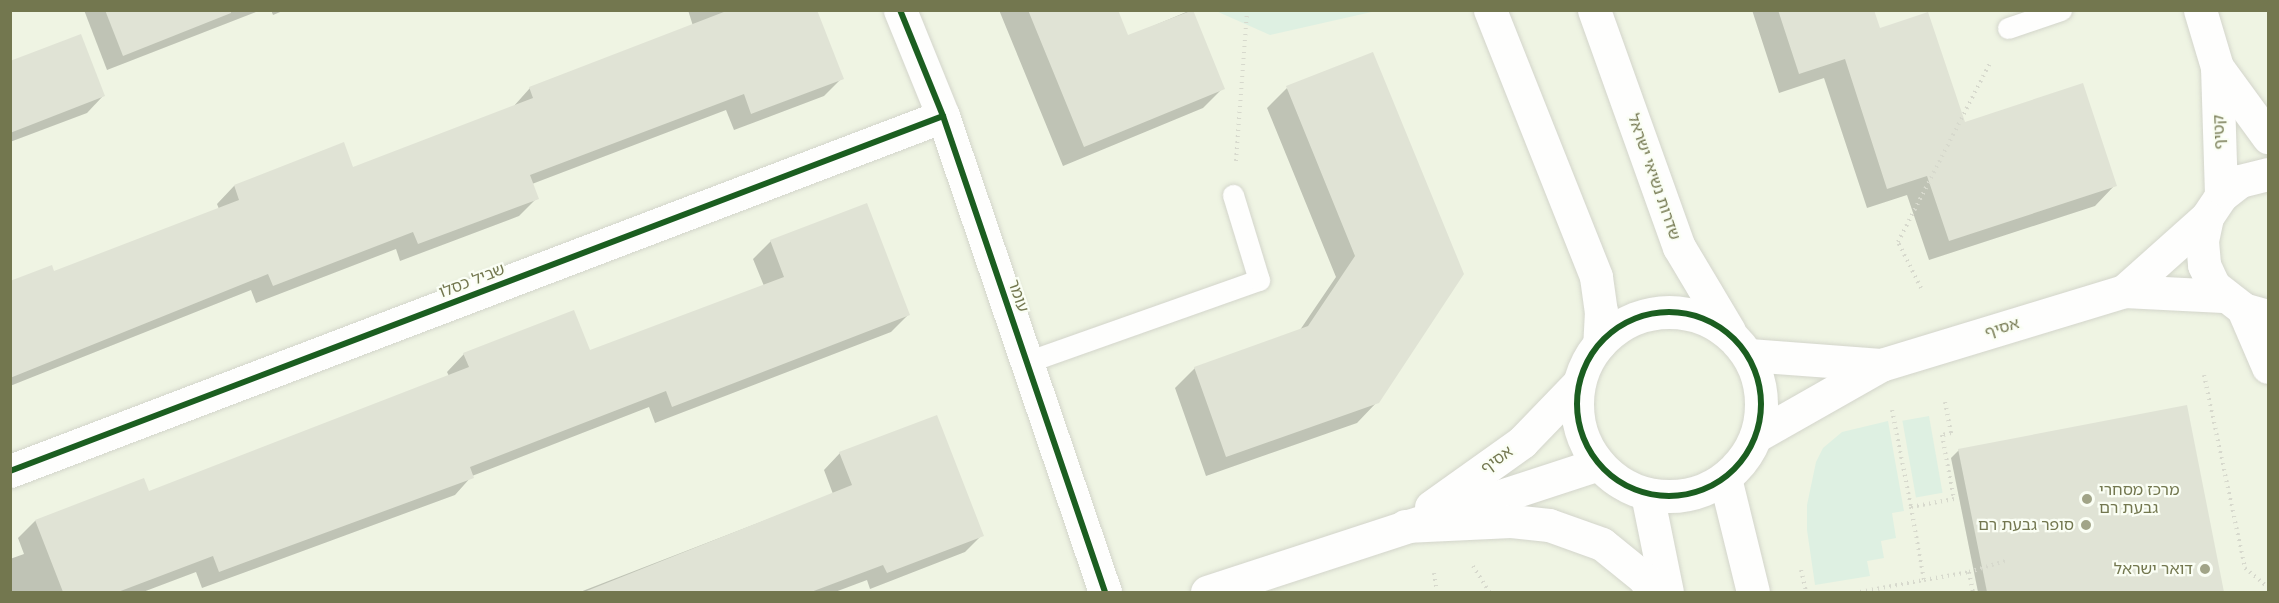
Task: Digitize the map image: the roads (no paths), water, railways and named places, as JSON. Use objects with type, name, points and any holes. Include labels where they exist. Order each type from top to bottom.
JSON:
[{"type":"street","name":"עומר","points":[[900,10],[943,117],[1105,592]]},
{"type":"street","points":[[1490,10],[1596,277],[1601,311],[1599,344]]},
{"type":"street","name":"שדרות נשיאי ישראל","points":[[1594,10],[1679,247],[1740,345]]},
{"type":"street","name":"קטיף","points":[[2200,10],[2217,67],[2214,206],[2202,241],[2204,265],[2245,307],[2268,367]]},
{"type":"street","name":"קטיף","points":[[2217,67],[2268,137]]},
{"type":"street","name":"שביל כסלו","points":[[10,471],[943,117]]},
{"type":"street","name":"אסיף","points":[[2124,291],[2240,181],[2268,174]]},
{"type":"street","name":"אסיף","points":[[1756,436],[1881,365],[2124,291],[2245,307]]},
{"type":"street","points":[[1654,312],[1691,314],[1708,319],[1740,345],[1759,380],[1762,408],[1756,436],[1743,460],[1725,478],[1686,495],[1647,494],[1625,485],[1599,464],[1590,453],[1578,419],[1579,383],[1588,357],[1599,344],[1628,320],[1654,312]]},
{"type":"street","name":"אסיף","points":[[1740,345],[1881,365]]},
{"type":"street","name":"אסיף","points":[[1405,526],[1522,442],[1579,383]]},
{"type":"street","name":"אסיף","points":[[1207,592],[1599,464]]},
{"type":"street","points":[[1725,478],[1753,592]]},
{"type":"street","points":[[1647,494],[1667,592]]},
{"type":"street","points":[[1405,526],[1511,521],[1549,525],[1602,544],[1644,578],[1653,592]]},
{"type":"lane","points":[[2008,28],[2061,10]]},
{"type":"lane","points":[[1027,362],[1259,280],[1233,195]]},
{"type":"place","name":"מרכז מסחרי גבעת רם","points":[[2087,499]]},
{"type":"place","name":"סופר גבעת רם","points":[[2086,525]]},
{"type":"place","name":"דואר ישראל","points":[[2205,569]]}]
